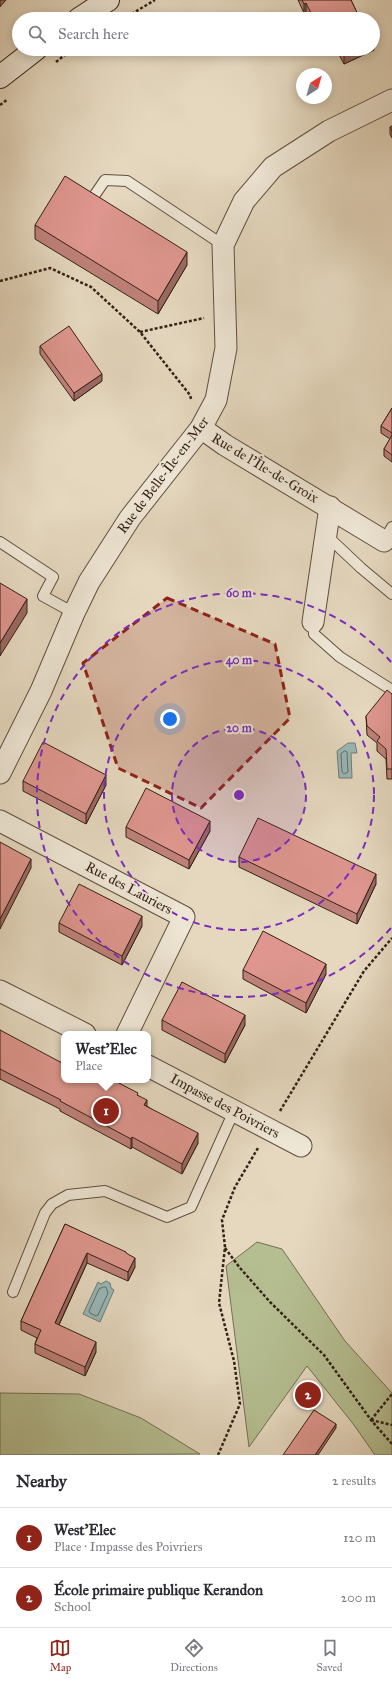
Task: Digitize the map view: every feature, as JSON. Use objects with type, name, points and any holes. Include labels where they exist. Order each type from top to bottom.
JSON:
[{"type":"main road","points":[[90,12],[108,0]]},
{"type":"main road","points":[[0,77],[27,56]]},
{"type":"street","name":"Rue de Belle-Île-en-Mer","points":[[0,773],[41,691],[74,613],[89,582],[118,535],[201,428],[216,400],[226,348],[223,245],[244,201],[273,168],[329,131],[392,100]]},
{"type":"street","name":"Rue de l'Île-de-Groix","points":[[201,428],[225,445],[330,507],[389,538]]},
{"type":"street","points":[[313,622],[330,507]]},
{"type":"street","name":"Rue des Lauriers","points":[[0,821],[184,917],[128,1031]]},
{"type":"street","points":[[0,991],[79,1031]]},
{"type":"street","name":"Impasse des Poivriers","points":[[151,1068],[301,1146]]},
{"type":"lane","points":[[92,199],[105,180],[127,181],[223,245]]},
{"type":"lane","points":[[326,535],[361,568],[392,594]]},
{"type":"lane","points":[[0,542],[52,577],[43,596],[74,613]]},
{"type":"lane","points":[[313,622],[314,634],[340,657],[392,690]]},
{"type":"lane","points":[[13,1292],[44,1213],[52,1204],[68,1195],[105,1191],[167,1217],[191,1207],[234,1111]]},
{"type":"path","points":[[134,12],[155,0]]},
{"type":"path","points":[[0,281],[50,268],[91,288],[140,332],[190,395],[201,428]]},
{"type":"path","points":[[140,332],[225,313]]},
{"type":"path","points":[[218,1455],[240,1404],[234,1360],[219,1303],[224,1247],[222,1220],[235,1187],[268,1129],[364,971],[392,938]]},
{"type":"path","points":[[224,1247],[270,1302],[324,1355],[371,1420],[392,1444]]},
{"type":"path","points":[[371,1420],[392,1394]]},
{"type":"path","points":[[371,1420],[392,1425]]},
{"type":"highlighted area","points":[[167,598],[275,644],[290,718],[201,808],[118,768],[83,663]]},
{"type":"green space","points":[[257,1242],[282,1249],[345,1341],[392,1393],[392,1455],[375,1455],[354,1425],[307,1366],[249,1447],[226,1266]]},
{"type":"green space","points":[[0,1393],[79,1394],[141,1418],[200,1454],[0,1455]]},
{"type":"water","points":[[348,743],[355,743],[357,753],[351,753],[352,778],[339,778],[337,751]]},
{"type":"water","points":[[106,1281],[110,1283],[111,1288],[114,1290],[100,1322],[83,1314],[98,1282],[101,1284]]},
{"type":"building","points":[[302,0],[351,0],[357,12],[310,12],[306,3],[304,4]]},
{"type":"building","points":[[65,176],[187,252],[158,301],[35,225]]},
{"type":"building","points":[[69,326],[102,374],[74,393],[40,346]]},
{"type":"building","points":[[392,408],[392,433],[381,426]]},
{"type":"building","points":[[392,435],[392,455],[384,449]]},
{"type":"building","points":[[0,583],[27,599],[0,643]]},
{"type":"building","points":[[387,690],[392,694],[392,769],[387,769],[386,749],[377,741],[380,737],[367,726],[366,716]]},
{"type":"building","points":[[43,742],[106,775],[86,814],[23,781]]},
{"type":"building","points":[[146,788],[210,821],[189,860],[126,827]]},
{"type":"building","points":[[258,818],[376,874],[357,914],[239,857]]},
{"type":"building","points":[[0,842],[31,859],[0,919]]},
{"type":"building","points":[[79,884],[142,916],[122,956],[59,923]]},
{"type":"building","points":[[263,931],[326,964],[306,1003],[243,970]]},
{"type":"building","points":[[182,982],[245,1015],[225,1054],[162,1020]]},
{"type":"building","points":[[0,1030],[61,1062],[61,1083],[119,1083],[138,1093],[137,1095],[147,1100],[144,1105],[198,1133],[182,1164],[132,1137],[131,1139],[60,1101],[61,1100],[0,1069]]},
{"type":"building","points":[[65,1224],[126,1252],[135,1258],[128,1272],[87,1253],[55,1323],[96,1342],[85,1367],[35,1344],[41,1330],[21,1321]]},
{"type":"building","points":[[314,1410],[336,1424],[315,1455],[283,1455]]},
{"type":"place","name":"West'Elec","points":[[106,1111]]},
{"type":"place","name":"École primaire publique Kerandon","points":[[308,1395]]}]
